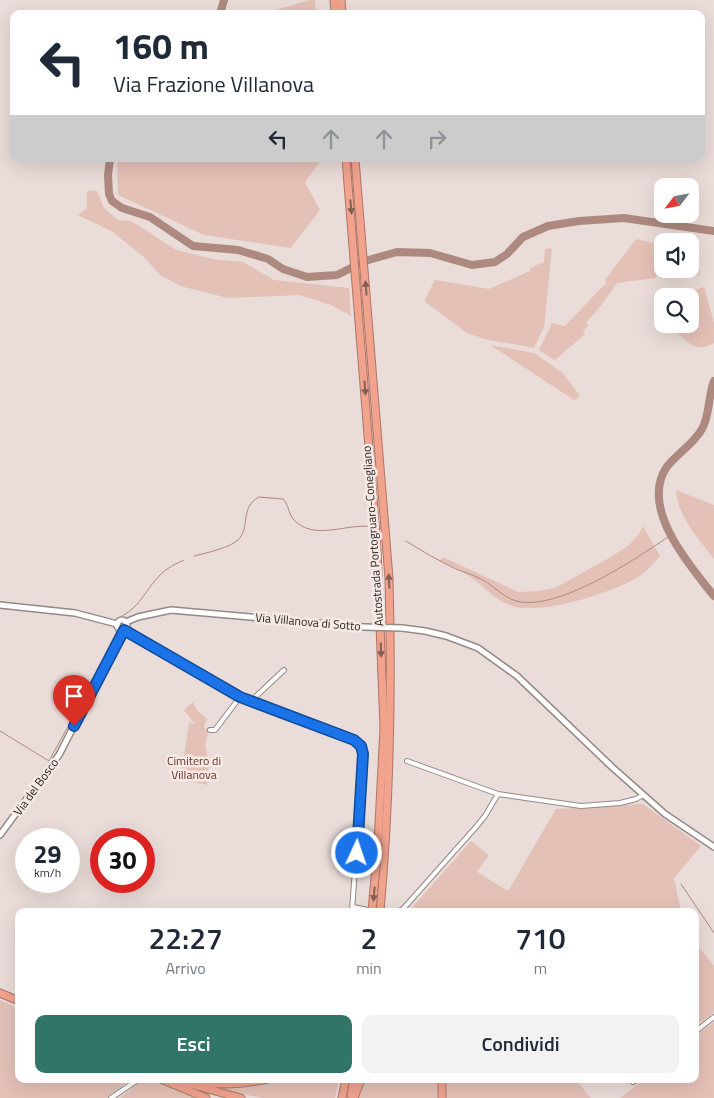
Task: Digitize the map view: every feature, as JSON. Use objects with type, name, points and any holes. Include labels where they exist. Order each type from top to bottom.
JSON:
[{"type":"highway","name":"Autostrada Portogruaro-Conegliano","points":[[346,162],[380,473],[389,578],[391,639],[386,839],[380,908]]},
{"type":"highway","name":"Autostrada Portogruaro-Conegliano","points":[[355,162],[377,548],[384,728],[372,908]]},
{"type":"highway","points":[[0,993],[15,1000]]},
{"type":"highway","points":[[170,1083],[206,1098]]},
{"type":"highway","points":[[187,1083],[241,1098]]},
{"type":"highway","points":[[225,1083],[241,1083]]},
{"type":"highway","points":[[342,1098],[345,1083]]},
{"type":"highway","points":[[350,1098],[353,1083]]},
{"type":"highway","points":[[354,1098],[360,1083]]},
{"type":"highway","points":[[442,1083],[442,1098]]},
{"type":"street","points":[[0,606],[76,613],[117,624]]},
{"type":"street","name":"Via Villanova di Sotto","points":[[126,622],[138,617],[172,610],[402,628],[446,636],[478,648],[517,676],[665,814],[714,847]]},
{"type":"street","points":[[117,624],[120,620],[126,622],[127,626],[123,630]]},
{"type":"street","points":[[117,624],[118,629],[123,630],[240,697],[354,740],[361,746],[363,754],[352,908]]},
{"type":"street","name":"Via del Bosco","points":[[0,835],[59,755],[123,630]]},
{"type":"street","points":[[251,702],[284,670]]},
{"type":"street","points":[[210,730],[215,730],[240,697]]},
{"type":"street","points":[[407,761],[498,794],[581,806],[620,803],[636,800],[643,795]]},
{"type":"street","points":[[404,908],[486,816],[498,794]]},
{"type":"street","points":[[699,1029],[714,1016]]},
{"type":"street","points":[[111,1098],[133,1083]]},
{"type":"green space","points":[[309,0],[315,0],[316,10],[276,10]]},
{"type":"green space","points":[[117,162],[320,162],[305,182],[320,210],[291,248],[204,235],[118,195]]},
{"type":"green space","points":[[89,190],[97,191],[104,208],[118,220],[130,221],[138,225],[176,250],[213,259],[243,262],[274,280],[349,288],[351,316],[331,305],[299,295],[228,298],[180,286],[160,275],[145,258],[113,232],[78,215],[87,208],[87,192]]},
{"type":"green space","points":[[636,239],[654,243],[654,278],[656,278],[617,283],[586,323],[588,326],[583,331],[585,334],[555,360],[539,350],[552,323],[565,326],[607,282],[605,280]]},
{"type":"green space","points":[[552,248],[544,327],[534,348],[484,339],[467,333],[424,301],[435,280],[489,289],[530,271],[530,268],[544,262],[545,249]]},
{"type":"green space","points":[[704,287],[714,323],[714,343],[700,347],[689,343],[677,333],[699,333],[699,289]]},
{"type":"green space","points":[[490,345],[534,353],[563,373],[580,396],[574,400]]},
{"type":"green space","points":[[676,490],[714,505],[714,559],[695,535],[685,518]]},
{"type":"green space","points":[[643,526],[660,556],[649,569],[630,582],[615,588],[580,600],[544,607],[515,607],[504,603],[469,576],[440,561],[443,557],[518,592],[539,591],[555,588],[611,557],[629,545],[639,534]]},
{"type":"green space","name":"Cimitero di Villanova","points":[[193,702],[197,710],[208,720],[205,722],[204,728],[209,729],[205,745],[209,763],[207,785],[178,779],[189,723],[195,724],[184,710]]},
{"type":"green space","points":[[643,804],[701,846],[674,878],[680,908],[412,908],[471,841],[489,855],[477,872],[508,891],[556,809]]},
{"type":"green space","points":[[699,947],[714,966],[714,1012],[699,1024]]},
{"type":"green space","points":[[0,1000],[15,1007],[15,1083],[126,1083],[106,1098],[0,1098]]},
{"type":"green space","points":[[714,1022],[714,1098],[620,1098],[639,1083],[699,1083],[699,1034]]},
{"type":"green space","points":[[139,1083],[159,1083],[193,1098],[120,1098]]},
{"type":"green space","points":[[338,1083],[335,1098],[262,1098],[204,1085]]},
{"type":"green space","points":[[363,1083],[437,1083],[438,1085],[437,1098],[358,1098]]},
{"type":"green space","points":[[446,1083],[578,1083],[591,1098],[445,1098]]},
{"type":"waterway","points":[[221,10],[224,0]]},
{"type":"waterway","points":[[110,162],[109,194],[112,201],[122,208],[150,217],[193,246],[238,250],[268,259],[283,269],[307,277],[337,275],[365,261],[397,252],[430,253],[472,265],[495,262],[507,254],[523,237],[548,226],[579,221],[624,218],[714,231]]},
{"type":"waterway","points":[[714,381],[705,424],[694,440],[666,468],[660,484],[659,501],[663,519],[671,536],[681,553],[714,596]]},
{"type":"waterway","points":[[194,556],[223,548],[238,540],[242,535],[249,507],[259,497],[283,499],[294,520],[312,530],[373,527]]},
{"type":"waterway","points":[[406,541],[450,566],[481,579],[511,599],[533,602],[553,599],[596,581],[638,557],[671,535]]},
{"type":"waterway","points":[[122,616],[134,608],[155,580],[171,566],[184,560]]},
{"type":"waterway","points":[[0,731],[49,761],[98,672]]},
{"type":"waterway","points":[[681,884],[697,908]]},
{"type":"waterway","points":[[699,911],[714,933]]},
{"type":"route","points":[[74,726],[124,630],[126,633],[240,697],[354,740],[361,746],[363,754],[357,853]]}]
